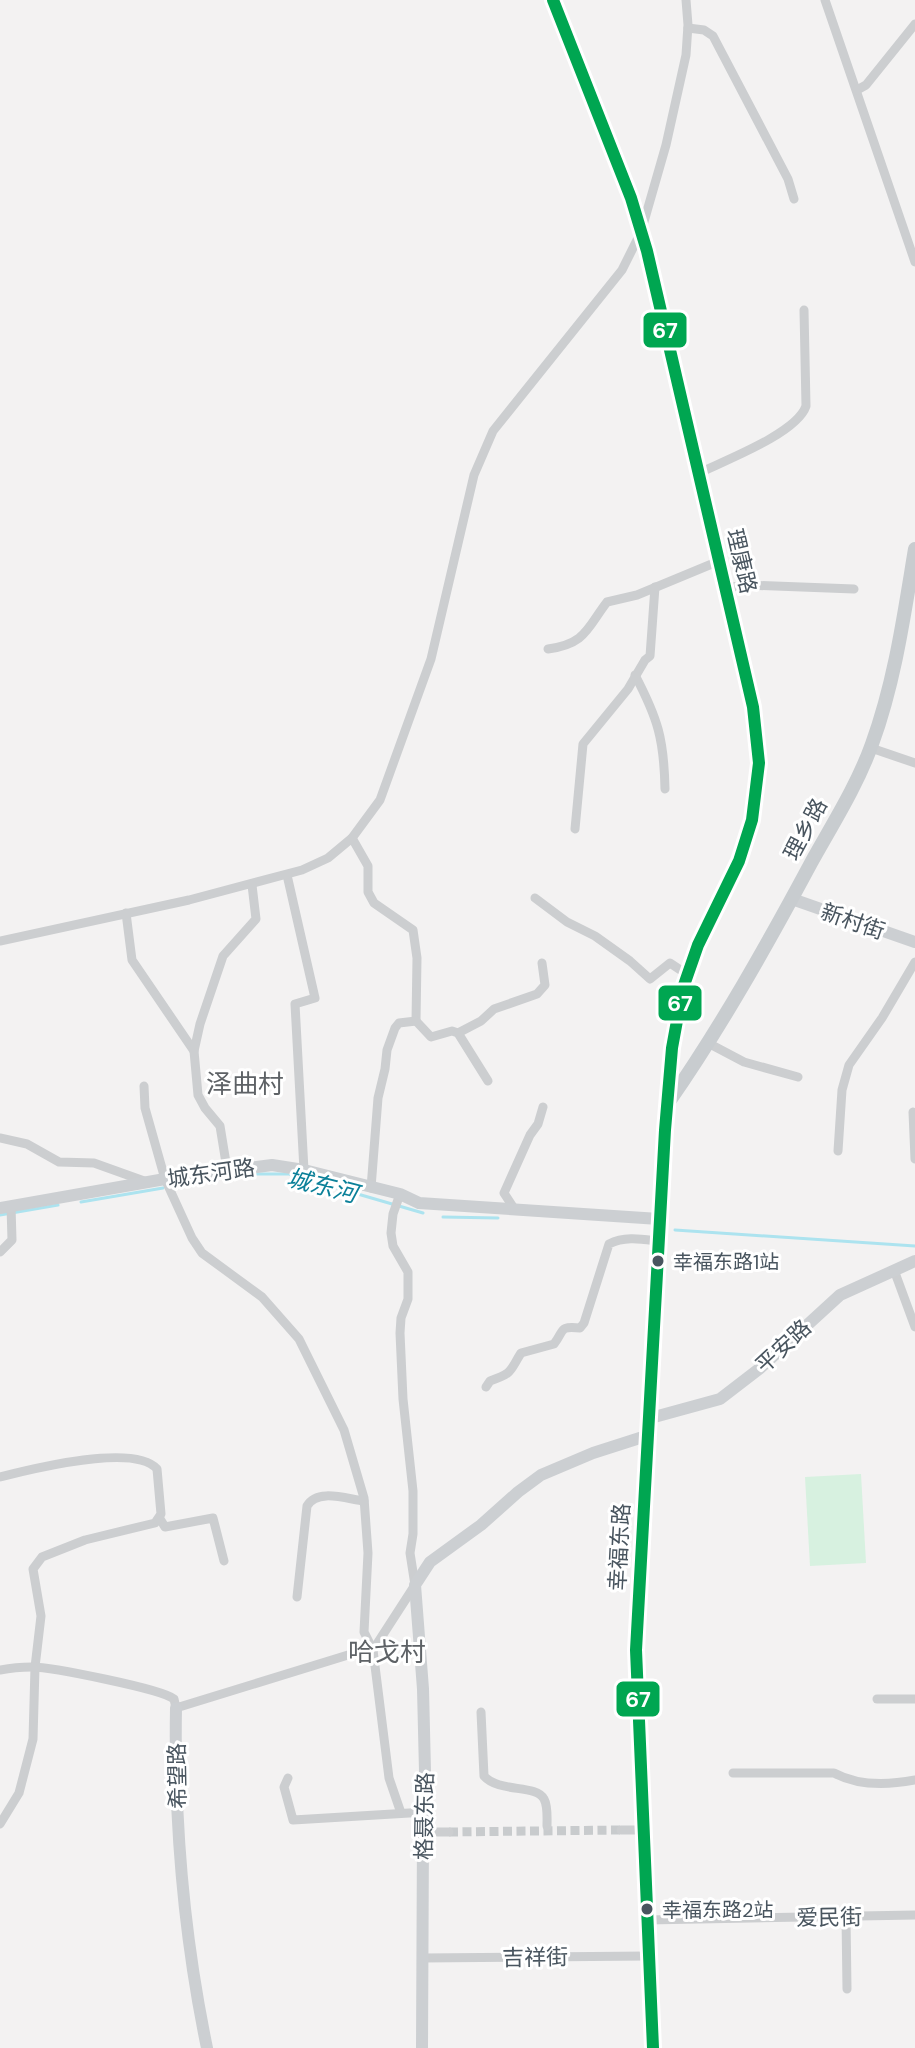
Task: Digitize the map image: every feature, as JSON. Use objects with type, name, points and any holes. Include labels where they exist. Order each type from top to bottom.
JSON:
[{"type":"main road","name":"理康路","points":[[553,0],[631,198],[652,270],[757,729],[758,777],[752,820],[739,861],[698,945],[677,1012],[672,1048]]},
{"type":"main road","name":"理乡路","points":[[668,1103],[699,1058],[792,899],[871,748],[894,668],[915,549]]},
{"type":"main road","points":[[672,1048],[683,1058],[699,1058]]},
{"type":"main road","name":"幸福东路","points":[[653,2048],[636,1650],[647,1419],[672,1048]]},
{"type":"street","points":[[0,941],[252,885],[318,864],[352,838],[380,800],[420,693],[440,626],[482,451],[493,431],[622,270],[641,232],[686,55],[686,0]]},
{"type":"street","points":[[825,0],[915,262]]},
{"type":"street","points":[[857,90],[866,85],[915,24]]},
{"type":"street","points":[[688,28],[704,30],[713,36],[788,179],[794,199]]},
{"type":"street","points":[[699,473],[790,427],[803,415],[806,406],[804,310]]},
{"type":"street","points":[[548,649],[563,647],[588,632],[607,602],[637,595],[719,561]]},
{"type":"street","points":[[725,588],[747,585],[854,589]]},
{"type":"street","points":[[575,829],[583,744],[628,689],[650,656],[655,587]]},
{"type":"street","points":[[635,675],[662,737],[665,789]]},
{"type":"street","points":[[871,748],[915,763]]},
{"type":"street","points":[[352,838],[368,866],[368,892],[374,903],[413,930],[417,958],[416,1021],[431,1037],[452,1031],[458,1033],[488,1081]]},
{"type":"street","points":[[287,875],[315,998],[295,1004],[304,1170]]},
{"type":"street","points":[[227,1169],[220,1126],[198,1095],[194,1051],[223,956],[256,919],[252,885]]},
{"type":"street","points":[[535,898],[567,922],[595,936],[650,979],[670,963],[688,975]]},
{"type":"street","name":"新村街","points":[[792,899],[915,942]]},
{"type":"street","points":[[126,913],[132,960],[194,1051]]},
{"type":"street","points":[[838,1151],[842,1090],[849,1065],[882,1018],[915,962]]},
{"type":"street","points":[[458,1033],[481,1021],[494,1009],[540,992],[545,985],[542,963]]},
{"type":"street","points":[[371,1188],[375,1165],[373,1139],[387,1050],[399,1023],[416,1021]]},
{"type":"street","points":[[708,1043],[744,1062],[798,1077]]},
{"type":"street","points":[[144,1086],[145,1108],[166,1181],[192,1238],[202,1253],[262,1297],[299,1339],[344,1430],[364,1501],[368,1553],[364,1632],[373,1650],[389,1778],[401,1813]]},
{"type":"street","points":[[515,1210],[504,1193],[538,1124],[543,1107]]},
{"type":"street","points":[[913,1112],[915,1159]]},
{"type":"street","points":[[0,1138],[27,1144],[59,1162],[94,1163],[147,1182]]},
{"type":"street","name":"城东河路","points":[[8,1210],[147,1182],[272,1165],[371,1188],[398,1201],[659,1219]]},
{"type":"street","points":[[398,1201],[391,1226],[391,1240],[408,1272],[408,1299],[401,1318],[400,1333],[403,1399],[410,1451],[413,1534],[410,1553],[415,1585]]},
{"type":"street","points":[[0,1252],[12,1240],[8,1210]]},
{"type":"street","points":[[486,1387],[490,1381],[512,1371],[521,1353],[554,1344],[560,1330],[566,1327],[580,1328],[609,1244],[619,1239],[634,1238],[658,1241]]},
{"type":"street","name":"平安路","points":[[647,1419],[726,1396],[830,1302],[849,1289],[915,1261]]},
{"type":"street","points":[[894,1270],[915,1327]]},
{"type":"street","points":[[373,1650],[430,1562],[541,1475],[593,1453],[646,1436]]},
{"type":"street","points":[[0,1477],[82,1461],[146,1461],[157,1469],[160,1519],[165,1527],[213,1518],[224,1561]]},
{"type":"street","points":[[297,1597],[310,1501],[321,1496],[364,1501]]},
{"type":"street","points":[[0,1824],[19,1793],[33,1739],[35,1667],[41,1616],[33,1569],[37,1560],[85,1540],[160,1519]]},
{"type":"street","name":"格聂东路","points":[[415,1585],[423,1689],[426,1812],[423,1832],[422,2048]]},
{"type":"street","points":[[0,1670],[35,1667],[169,1695],[174,1699],[176,1708],[361,1651],[373,1650]]},
{"type":"street","points":[[877,1699],[915,1699]]},
{"type":"street","name":"希望路","points":[[176,1708],[178,1819],[189,1949],[207,2048]]},
{"type":"street","points":[[481,1712],[484,1776],[495,1785],[540,1795],[545,1801],[547,1826]]},
{"type":"street","points":[[733,1773],[834,1773],[848,1780],[893,1784],[915,1780]]},
{"type":"street","points":[[288,1778],[284,1787],[293,1820],[426,1812]]},
{"type":"street","points":[[621,1830],[643,1830]]},
{"type":"street","points":[[423,1832],[449,1832]]},
{"type":"street","name":"爱民街","points":[[647,1920],[915,1915]]},
{"type":"street","points":[[846,1917],[847,1989]]},
{"type":"street","name":"吉祥街","points":[[423,1958],[647,1956]]},
{"type":"green space","points":[[861,1474],[866,1563],[810,1566],[805,1477]]},
{"type":"waterway","name":"城东河","points":[[247,1174],[289,1174],[423,1213]]},
{"type":"waterway","name":"城东河","points":[[173,1187],[224,1177]]},
{"type":"waterway","name":"城东河","points":[[81,1202],[163,1188]]},
{"type":"waterway","name":"城东河","points":[[0,1215],[58,1205]]},
{"type":"waterway","name":"城东河","points":[[443,1217],[498,1218]]},
{"type":"waterway","name":"城东河","points":[[675,1230],[915,1246]]},
{"type":"tunnel","points":[[449,1832],[621,1830]]},
{"type":"transit line","name":"67","points":[[553,0],[631,198],[647,251],[753,707],[759,763],[752,820],[739,861],[698,945],[683,988],[672,1048],[665,1130],[636,1650],[653,2048]]},
{"type":"place","name":"幸福东路1站","points":[[658,1261]]},
{"type":"place","name":"幸福东路2站","points":[[647,1909]]},
{"type":"district","name":"泽曲村","points":[[245,1084]]},
{"type":"district","name":"哈戈村","points":[[387,1652]]}]
